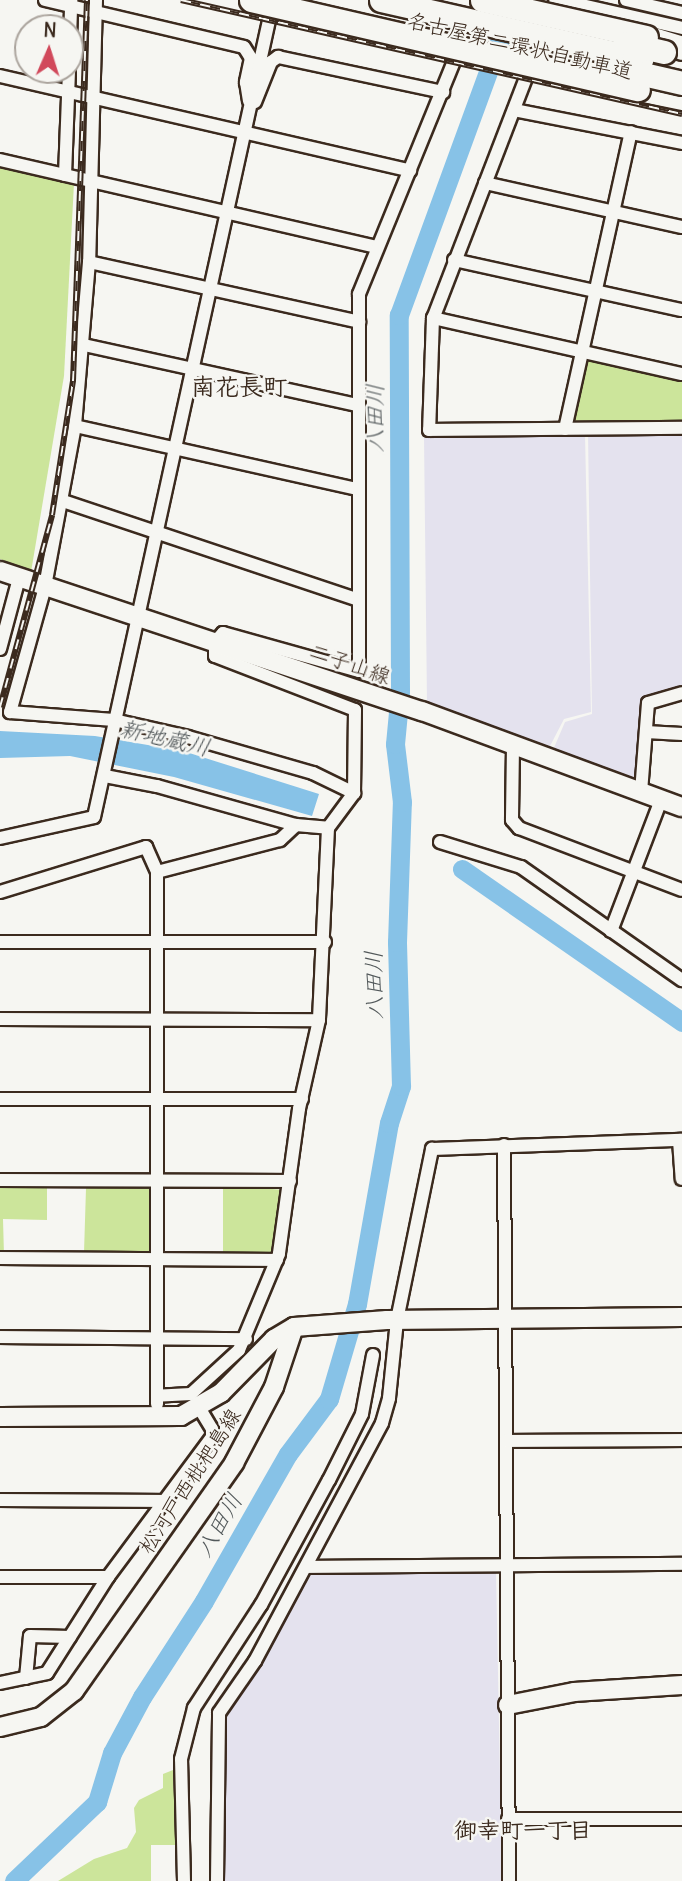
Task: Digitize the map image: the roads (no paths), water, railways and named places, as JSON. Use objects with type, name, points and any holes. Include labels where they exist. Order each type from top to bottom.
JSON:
[{"type":"highway","name":"名古屋第二環状自動車道","points":[[317,0],[682,83]]},
{"type":"highway","name":"名古屋第二環状自動車道","points":[[382,0],[682,68]]},
{"type":"highway","points":[[434,0],[670,44]]},
{"type":"highway","points":[[480,0],[670,44]]},
{"type":"highway","points":[[268,4],[453,39],[682,98]]},
{"type":"highway","points":[[268,4],[639,85],[682,91]]},
{"type":"street","points":[[46,0],[95,6],[244,47],[251,58],[246,82],[251,109]]},
{"type":"street","points":[[157,1396],[191,1394],[206,1384],[246,1339],[277,1260],[302,1099],[319,1020],[325,942],[328,828],[354,793],[355,710],[215,656],[215,642],[223,633],[359,671],[359,294],[480,0]]},
{"type":"street","points":[[682,28],[670,44],[558,0],[433,318],[429,430],[682,428]]},
{"type":"street","points":[[626,0],[682,13]]},
{"type":"street","points":[[0,838],[94,817],[135,617],[159,530],[196,368],[251,109],[268,4]]},
{"type":"street","points":[[95,6],[89,262],[75,426],[45,587],[10,712],[114,724],[313,774],[354,793]]},
{"type":"street","points":[[251,109],[264,89],[271,62],[278,57],[443,92]]},
{"type":"street","points":[[0,76],[410,171]]},
{"type":"street","points":[[65,175],[68,84]]},
{"type":"street","points":[[514,110],[682,143]]},
{"type":"street","points":[[565,429],[631,132]]},
{"type":"street","points":[[0,160],[377,247]]},
{"type":"street","points":[[485,183],[682,227]]},
{"type":"street","points":[[454,260],[682,310]]},
{"type":"street","points":[[89,262],[359,322]]},
{"type":"street","points":[[433,318],[682,374]]},
{"type":"street","points":[[84,345],[358,405]]},
{"type":"street","points":[[75,426],[358,489]]},
{"type":"street","points":[[63,501],[159,530],[359,600]]},
{"type":"street","name":"二子山線","points":[[0,571],[418,710],[682,807]]},
{"type":"street","points":[[0,649],[19,578]]},
{"type":"street","points":[[641,792],[648,703],[682,693]]},
{"type":"street","points":[[646,732],[682,734]]},
{"type":"street","points":[[513,746],[512,820],[519,828],[682,890]]},
{"type":"street","points":[[105,773],[296,825],[328,828]]},
{"type":"street","points":[[611,931],[661,800]]},
{"type":"street","points":[[157,872],[280,840],[296,825]]},
{"type":"street","points":[[440,842],[521,867],[682,980]]},
{"type":"street","points":[[0,892],[146,846],[157,872],[156,1417]]},
{"type":"street","points":[[0,942],[325,942]]},
{"type":"street","points":[[0,1019],[319,1020]]},
{"type":"street","points":[[0,1099],[302,1099]]},
{"type":"street","points":[[216,1881],[219,1713],[255,1661],[382,1423],[389,1398],[392,1320],[432,1149],[504,1144],[680,1140],[682,1179]]},
{"type":"street","points":[[504,1144],[509,1881]]},
{"type":"street","points":[[0,1180],[290,1181]]},
{"type":"street","points":[[0,1258],[277,1260]]},
{"type":"street","points":[[0,1417],[181,1416],[200,1409],[274,1339],[301,1326],[392,1320],[682,1317]]},
{"type":"street","name":"松河戸西枇杷島線","points":[[0,1727],[41,1717],[74,1691],[234,1463],[274,1387],[301,1326]]},
{"type":"street","points":[[0,1337],[246,1339]]},
{"type":"street","points":[[184,1881],[181,1759],[194,1708],[261,1605],[362,1414],[373,1354]]},
{"type":"street","points":[[0,1683],[47,1673],[108,1577],[212,1437],[212,1429],[200,1409]]},
{"type":"street","points":[[506,1441],[682,1440]]},
{"type":"street","points":[[0,1500],[166,1501]]},
{"type":"street","points":[[306,1566],[682,1564]]},
{"type":"street","points":[[0,1577],[108,1577]]},
{"type":"street","points":[[26,1678],[30,1636],[70,1637]]},
{"type":"street","points":[[508,1705],[574,1692],[682,1685]]},
{"type":"street","points":[[508,1819],[682,1819]]},
{"type":"water","points":[[0,731],[95,736],[183,751],[319,794],[312,816],[174,777],[70,756],[0,758]]},
{"type":"waterway","name":"八田川","points":[[14,1881],[97,1802],[112,1753],[142,1697],[204,1601],[288,1454],[329,1399],[357,1304],[389,1123],[401,1086],[397,942],[402,802],[395,744],[400,691],[399,315],[508,17]]},
{"type":"waterway","name":"新地蔵川","points":[[462,869],[682,1022]]},
{"type":"railway","points":[[0,707],[52,515],[73,381],[87,0]]},
{"type":"railway","points":[[181,0],[682,114]]},
{"type":"district","name":"南花長町","points":[[239,387]]},
{"type":"district","name":"御幸町一丁目","points":[[523,1830]]}]
